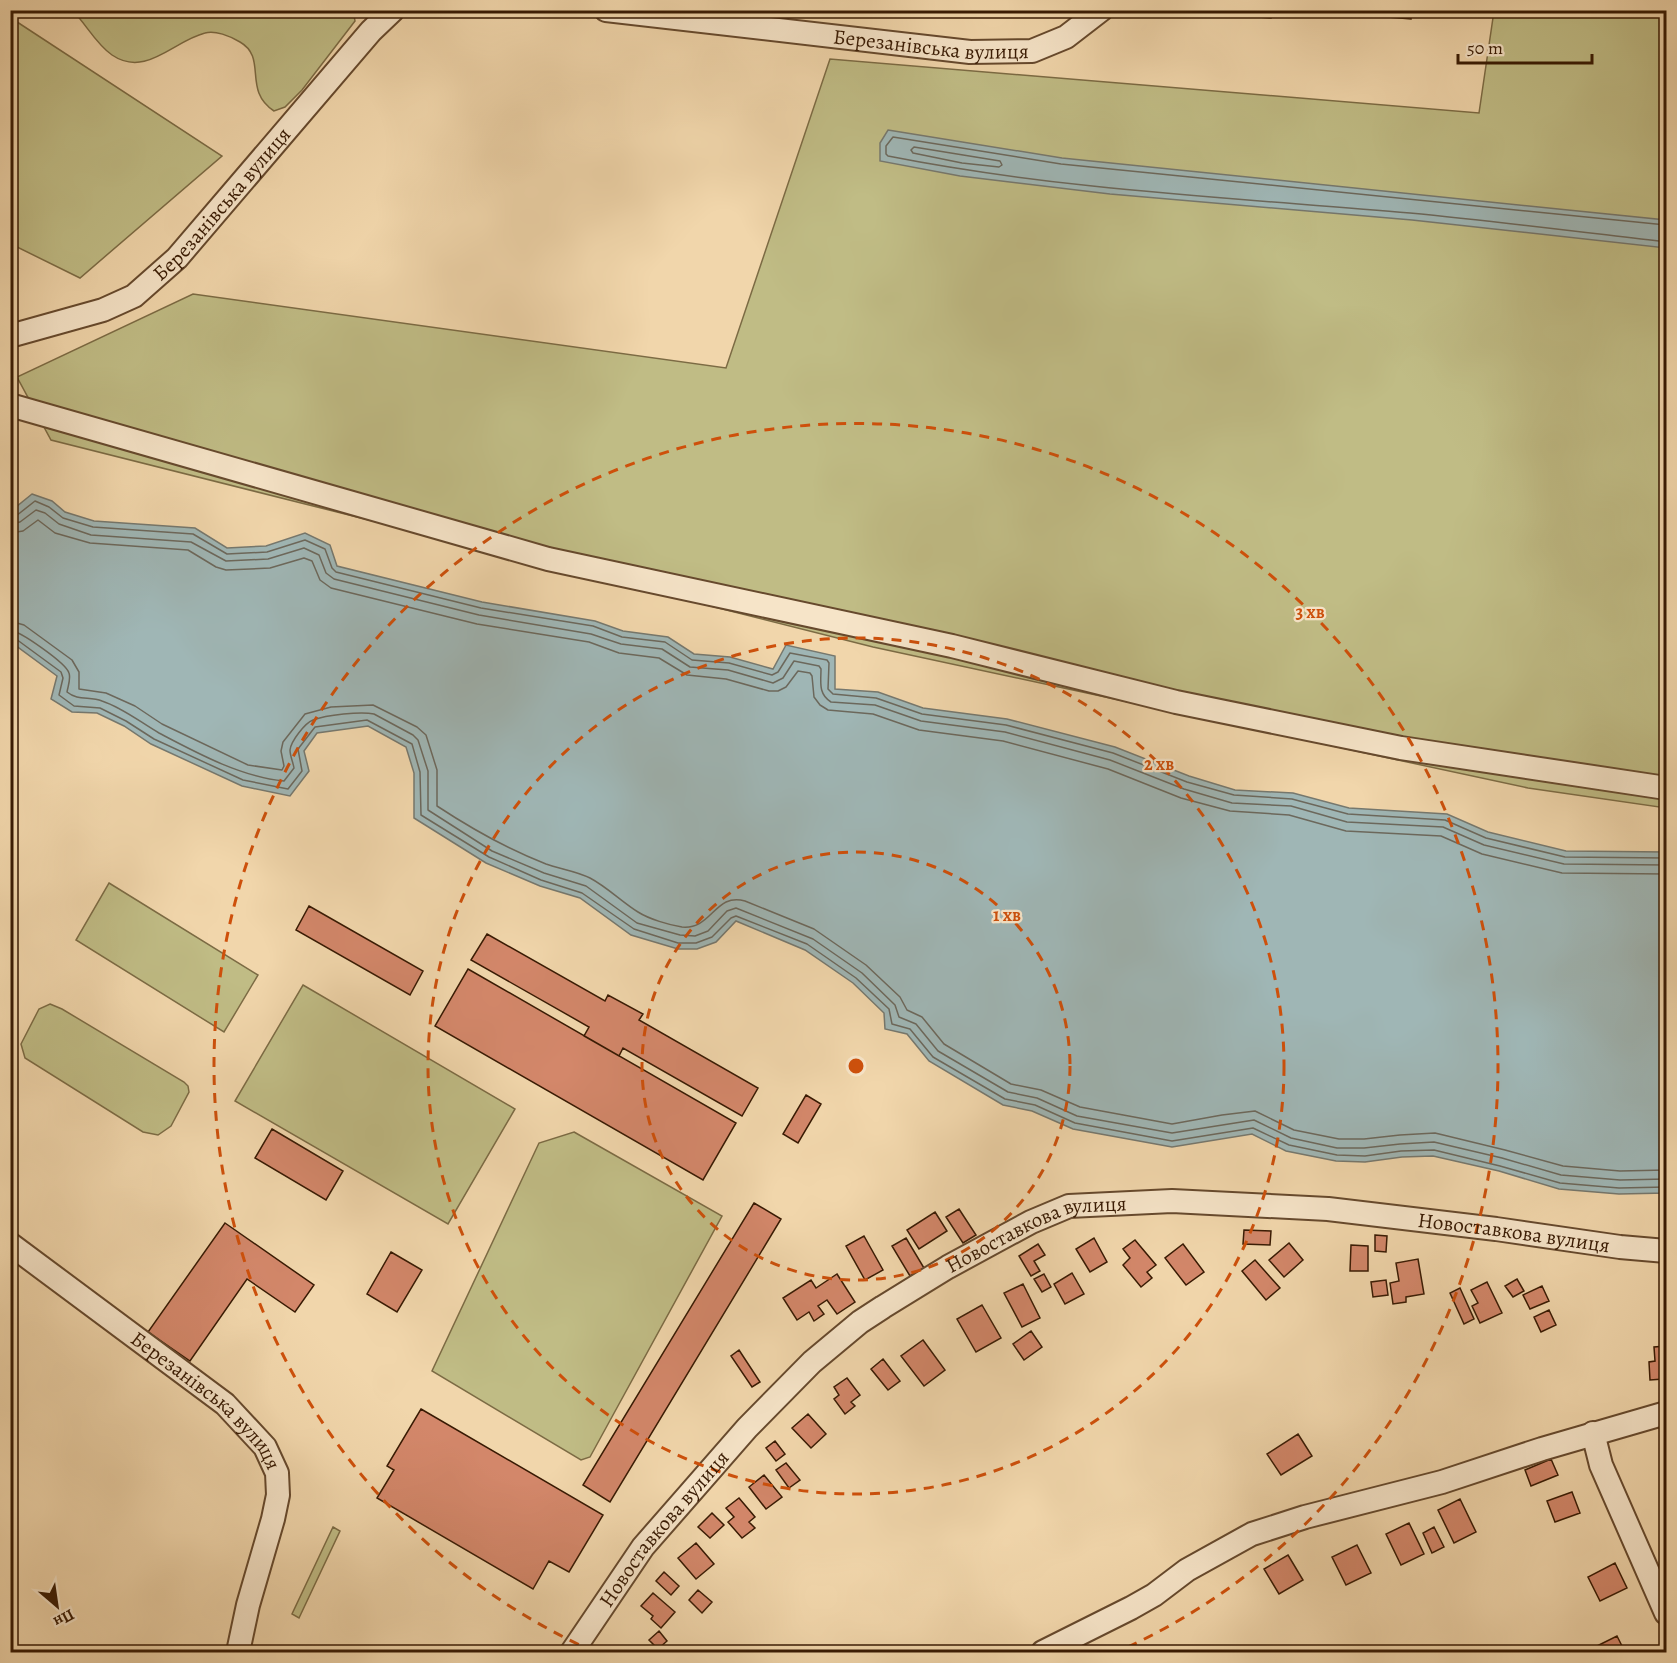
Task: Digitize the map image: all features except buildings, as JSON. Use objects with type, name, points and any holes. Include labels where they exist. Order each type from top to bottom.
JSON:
[{"type":"street","name":"Березанівська вулиця","points":[[10,336],[103,310],[134,296],[177,258],[371,31],[393,10]]},
{"type":"street","name":"Березанівська вулиця","points":[[606,10],[872,43],[970,52],[1032,51],[1066,37],[1101,10]]},
{"type":"street","points":[[10,405],[548,559],[951,646],[1176,702],[1401,748],[1666,788]]},
{"type":"street","name":"Новоставкова вулиця","points":[[572,1653],[643,1547],[747,1428],[812,1362],[883,1306],[1010,1233],[1069,1206],[1172,1201],[1328,1209],[1666,1251]]},
{"type":"street","name":"Березанівська вулиця","points":[[10,1244],[225,1404],[265,1447],[277,1473],[278,1495],[248,1605],[238,1653]]},
{"type":"street","points":[[1042,1653],[1154,1595],[1187,1570],[1252,1534],[1305,1517],[1442,1482],[1593,1433],[1666,1413]]},
{"type":"street","points":[[1593,1433],[1601,1465],[1666,1613]]},
{"type":"shaded area","points":[[353,10],[355,21],[302,90],[285,107],[274,111],[264,103],[259,94],[253,57],[248,49],[236,40],[209,32],[193,37],[148,60],[124,61],[106,50],[73,11]]},
{"type":"shaded area","points":[[1494,11],[1666,11],[1666,808],[1528,788],[873,647],[51,440],[17,377],[193,294],[726,368],[830,59],[1479,113]]},
{"type":"shaded area","points":[[11,18],[222,156],[80,278],[11,244]]},
{"type":"shaded area","points":[[109,883],[258,975],[224,1032],[76,940]]},
{"type":"shaded area","points":[[303,985],[515,1109],[448,1224],[235,1101]]},
{"type":"shaded area","points":[[50,1004],[62,1009],[188,1086],[189,1092],[171,1126],[158,1135],[143,1132],[25,1058],[21,1044],[39,1009]]},
{"type":"shaded area","points":[[574,1132],[722,1216],[590,1457],[581,1460],[432,1371],[539,1143]]},
{"type":"shaded area","points":[[333,1527],[340,1531],[299,1618],[292,1614]]},
{"type":"water","points":[[888,130],[1062,158],[1666,220],[1666,248],[1412,220],[1110,194],[960,176],[880,161],[880,143]]},
{"type":"water","points":[[32,494],[52,501],[65,512],[94,521],[195,528],[227,548],[266,546],[305,533],[330,545],[337,566],[482,602],[595,621],[623,631],[668,637],[694,654],[730,657],[773,669],[786,645],[835,656],[835,689],[878,692],[923,708],[1007,719],[1115,747],[1189,776],[1235,790],[1293,793],[1349,808],[1447,814],[1488,832],[1566,851],[1666,852],[1666,1193],[1619,1194],[1559,1189],[1499,1171],[1433,1156],[1365,1162],[1336,1161],[1286,1151],[1252,1134],[1172,1147],[1073,1129],[1032,1111],[1003,1105],[929,1061],[907,1034],[885,1029],[884,1013],[853,983],[805,950],[736,921],[716,942],[697,949],[678,949],[631,935],[580,898],[540,886],[486,863],[414,818],[414,773],[406,747],[368,726],[317,733],[304,751],[309,771],[290,796],[242,786],[151,744],[124,726],[97,713],[72,712],[51,699],[57,676],[11,642],[11,511]]}]
